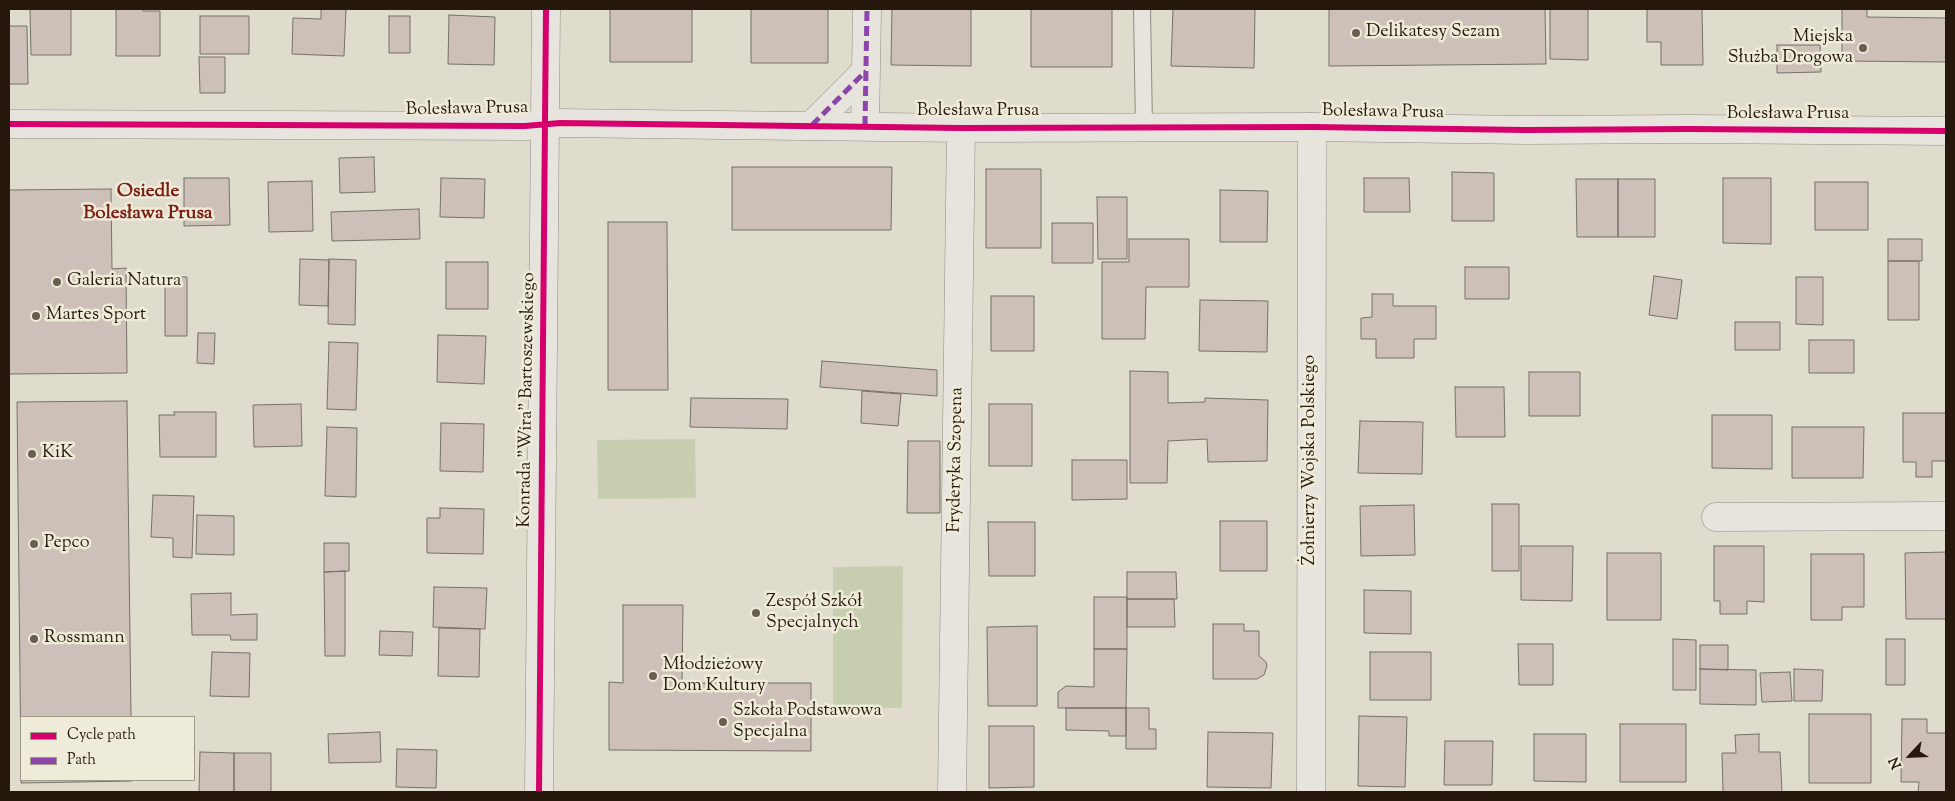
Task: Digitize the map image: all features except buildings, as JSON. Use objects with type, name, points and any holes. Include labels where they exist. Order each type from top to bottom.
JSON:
[{"type":"street","name":"Konrada \"Wira\" Bartoszewskiego","points":[[539,792],[546,9]]},
{"type":"street","points":[[865,126],[867,9]]},
{"type":"street","points":[[812,125],[866,71]]},
{"type":"street","name":"Bolesława Prusa","points":[[9,124],[524,126],[545,123],[962,128],[1312,127],[1526,130],[1946,131]]},
{"type":"street","name":"Żołnierzy Wojska Polskiego","points":[[1311,792],[1312,127]]},
{"type":"street","name":"Fryderyka Szopena","points":[[952,792],[962,128]]},
{"type":"street","points":[[1716,517],[1946,516]]},
{"type":"lane","points":[[1142,9],[1144,128]]},
{"type":"green space","points":[[695,439],[696,498],[598,499],[597,440]]},
{"type":"green space","points":[[903,566],[902,708],[833,708],[833,567]]},
{"type":"marked path","points":[[865,126],[867,9]]},
{"type":"marked path","points":[[812,125],[866,71]]},
{"type":"cycle path","points":[[539,792],[546,9]]},
{"type":"cycle path","points":[[9,124],[525,126],[560,123],[961,128],[1312,127],[1526,130],[1946,131]]},
{"type":"place","name":"Delikatesy Sezam","points":[[1356,33]]},
{"type":"place","name":"Miejska Służba Drogowa","points":[[1863,48]]},
{"type":"place","name":"Galeria Natura","points":[[57,282]]},
{"type":"place","name":"Martes Sport","points":[[36,316]]},
{"type":"place","name":"KiK","points":[[32,454]]},
{"type":"place","name":"Pepco","points":[[34,544]]},
{"type":"place","name":"Zespół Szkół Specjalnych","points":[[756,613]]},
{"type":"place","name":"Rossmann","points":[[34,639]]},
{"type":"place","name":"Młodzieżowy Dom Kultury","points":[[653,676]]},
{"type":"place","name":"Szkoła Podstawowa Specjalna","points":[[723,722]]},
{"type":"district","name":"Osiedle Bolesława Prusa","points":[[148,204]]}]
